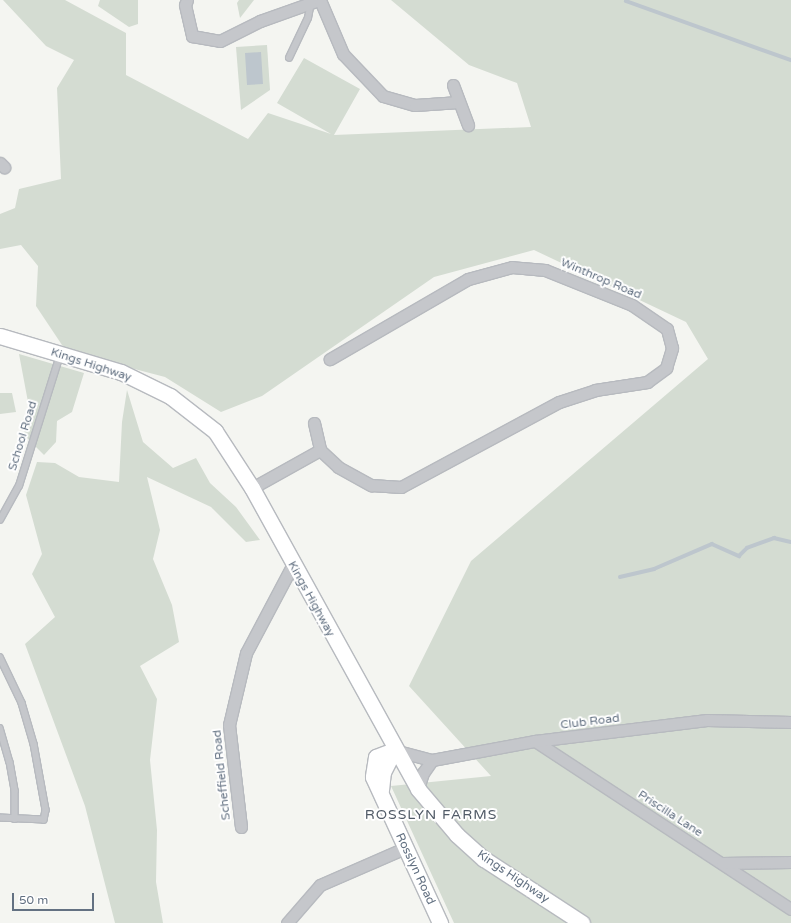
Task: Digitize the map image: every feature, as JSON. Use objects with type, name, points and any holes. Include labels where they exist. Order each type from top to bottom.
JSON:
[{"type":"street","points":[[187,0],[185,5],[192,36],[220,42],[260,22],[317,1],[343,54],[383,96],[415,106],[460,102]]},
{"type":"street","points":[[453,85],[468,125]]},
{"type":"street","name":"Winthrop Road","points":[[320,450],[338,467],[371,485],[401,487],[559,402],[595,390],[647,382],[666,368],[672,348],[667,329],[632,305],[545,270],[512,267],[468,279],[330,359]]},
{"type":"street","name":"Kings Highway","points":[[0,336],[121,372],[170,396],[215,431],[252,488],[292,566],[394,750],[418,789],[456,835],[484,859],[582,923]]},
{"type":"street","points":[[252,488],[320,450],[314,423]]},
{"type":"street","name":"Scheffield Road","points":[[240,827],[229,725],[246,653],[292,566]]},
{"type":"street","name":"Club Road","points":[[394,750],[432,760],[535,741],[706,720],[791,722]]},
{"type":"street","name":"Priscilla Lane","points":[[535,741],[791,909]]},
{"type":"street","name":"Rosslyn Road","points":[[394,750],[382,753],[376,757],[373,765],[375,784],[381,793],[440,923]]},
{"type":"street","points":[[418,789],[423,773],[432,760]]},
{"type":"street","points":[[287,923],[320,885],[405,848]]},
{"type":"street","points":[[722,863],[791,862]]},
{"type":"lane","points":[[289,58],[317,1]]},
{"type":"lane","name":"School Road","points":[[0,520],[19,486],[60,355]]},
{"type":"lane","points":[[0,657],[22,703],[34,744],[44,792],[44,820],[0,818]]},
{"type":"lane","points":[[0,728],[11,769],[15,819]]},
{"type":"shaded area","points":[[3,0],[65,0],[126,33],[126,75],[248,139],[268,113],[331,134],[277,103],[304,58],[360,89],[334,135],[531,127],[517,83],[469,65],[391,0],[791,0],[791,923],[454,923],[391,786],[491,776],[409,686],[471,561],[708,359],[686,322],[534,250],[434,277],[262,396],[221,412],[165,377],[66,351],[36,306],[38,266],[21,245],[0,249],[0,214],[15,208],[19,189],[61,179],[57,88],[74,60],[46,46]]},
{"type":"shaded area","points":[[100,0],[138,0],[138,24],[129,27],[98,6]]},
{"type":"shaded area","points":[[239,0],[254,0],[240,18],[237,3]]},
{"type":"shaded area","points":[[267,45],[270,90],[241,110],[236,47]]},
{"type":"shaded area","points":[[261,52],[263,84],[247,85],[245,53]]},
{"type":"shaded area","points":[[19,354],[84,373],[72,412],[57,421],[56,442],[44,455],[25,436],[23,419],[33,411],[28,402]]},
{"type":"shaded area","points":[[127,390],[143,442],[173,468],[196,458],[210,483],[236,507],[260,540],[246,542],[211,507],[147,477],[160,530],[153,559],[172,605],[179,642],[140,666],[157,699],[150,760],[157,830],[156,882],[163,923],[115,923],[85,806],[25,644],[55,617],[32,574],[42,554],[26,495],[37,462],[55,463],[79,477],[119,482],[122,422]]},
{"type":"shaded area","points":[[0,393],[12,393],[16,412],[0,414]]},
{"type":"waterway","points":[[626,1],[791,60]]},
{"type":"waterway","points":[[620,577],[654,569],[712,544],[739,556],[747,548],[774,538],[791,542]]},
{"type":"district","name":"ROSSLYN FARMS","points":[[431,815]]}]
